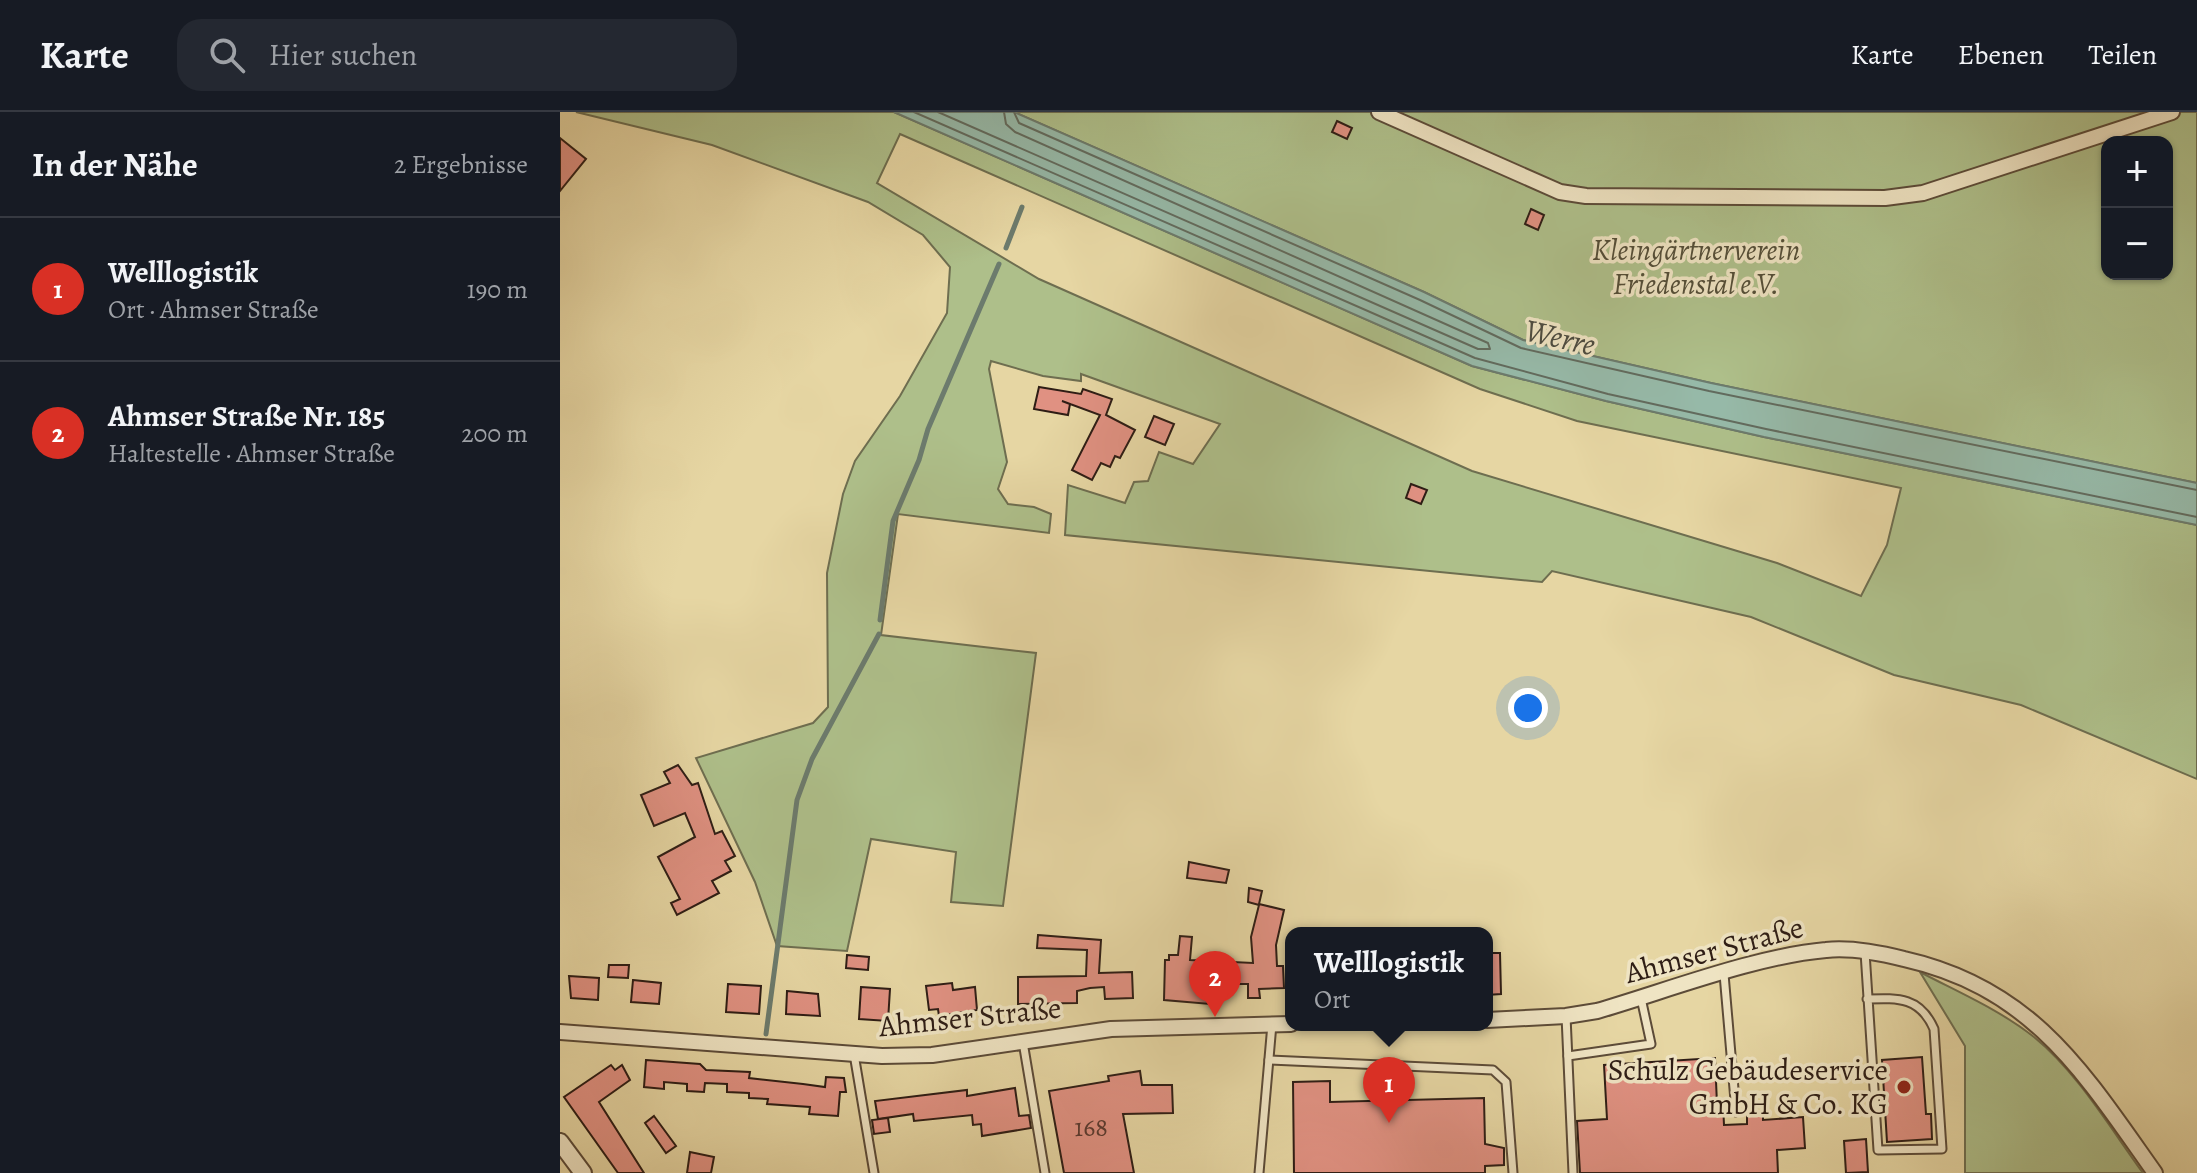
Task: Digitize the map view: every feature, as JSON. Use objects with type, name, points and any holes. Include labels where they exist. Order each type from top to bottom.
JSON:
[{"type":"street","points":[[1379,112],[1560,192],[1586,196],[1885,198],[1923,193],[2172,112]]},
{"type":"street","name":"Ahmser Straße","points":[[1493,1020],[1566,1016],[1828,949],[1865,952],[1928,964],[1963,977],[2028,1017],[2060,1045],[2085,1073],[2155,1173]]},
{"type":"street","name":"Ahmser Straße","points":[[560,1032],[854,1054],[932,1055],[1111,1029],[1285,1024]]},
{"type":"street","points":[[560,1142],[583,1173]]},
{"type":"lane","points":[[1865,952],[1867,999],[1878,1150],[1942,1149],[1934,1029],[1928,1015],[1904,998],[1867,999]]},
{"type":"lane","points":[[1724,974],[1736,1112]]},
{"type":"lane","points":[[1568,1056],[1651,1044],[1641,998]]},
{"type":"lane","points":[[1566,1016],[1573,1173]]},
{"type":"lane","points":[[1259,1173],[1272,1024]]},
{"type":"lane","points":[[1023,1042],[1045,1173]]},
{"type":"lane","points":[[854,1054],[874,1173]]},
{"type":"lane","points":[[1269,1060],[1493,1070],[1506,1082],[1513,1173]]},
{"type":"green space","points":[[576,112],[894,112],[1472,366],[1764,437],[2197,525],[2197,779],[2021,705],[1894,675],[1751,617],[1552,571],[1542,582],[1065,535],[1068,485],[1125,503],[1134,482],[1148,481],[1159,452],[1193,464],[1220,424],[1081,374],[1081,381],[1043,376],[991,361],[989,369],[1007,462],[998,489],[1008,504],[1034,507],[1051,514],[1049,533],[898,514],[881,635],[1036,653],[1003,906],[951,902],[956,852],[871,839],[847,951],[777,946],[755,882],[696,758],[813,723],[828,707],[827,573],[843,494],[855,461],[900,396],[947,313],[950,267],[923,235],[868,202],[712,145]],"holes":[[[900,134],[1480,389],[1577,421],[1901,488],[1887,545],[1861,596],[1777,563],[1472,471],[1039,279],[877,183]]]},
{"type":"green space","name":"Kleingärtnerverein Friedenstal e.V.","points":[[1014,112],[2197,112],[2197,483],[1711,383],[1523,340],[1424,292]]},
{"type":"green space","points":[[1920,972],[2007,1018],[2050,1051],[2093,1102],[2143,1173],[1965,1173],[1965,1046]]},
{"type":"water","points":[[894,112],[1014,112],[1424,292],[1523,340],[1711,383],[2197,483],[2197,525],[1764,437],[1472,366]]},
{"type":"building","points":[[1337,121],[1352,128],[1347,139],[1332,132]]},
{"type":"building","points":[[560,138],[586,159],[560,191]]},
{"type":"building","points":[[1531,209],[1544,215],[1538,230],[1525,224]]},
{"type":"building","points":[[1039,387],[1081,394],[1083,389],[1112,399],[1106,415],[1135,430],[1120,458],[1115,456],[1110,467],[1101,463],[1092,480],[1072,470],[1100,415],[1062,401],[1070,404],[1068,415],[1034,409]]},
{"type":"building","points":[[1154,416],[1174,424],[1165,445],[1145,437]]},
{"type":"building","points":[[1411,484],[1427,490],[1421,504],[1406,498]]},
{"type":"building","points":[[678,765],[692,785],[698,783],[715,834],[722,831],[735,856],[725,861],[731,871],[712,881],[719,893],[677,915],[671,903],[680,899],[658,857],[695,837],[685,813],[654,826],[641,795],[670,783],[664,772]]},
{"type":"building","points":[[1189,862],[1229,870],[1226,883],[1187,878]]},
{"type":"building","points":[[1249,888],[1262,891],[1259,904],[1284,910],[1276,945],[1277,966],[1283,966],[1284,988],[1259,989],[1260,998],[1248,998],[1248,984],[1220,984],[1221,999],[1210,1000],[1210,1004],[1164,1000],[1165,960],[1169,960],[1169,955],[1178,955],[1180,936],[1192,937],[1190,960],[1253,963],[1251,937],[1259,905],[1248,902]]},
{"type":"building","points":[[1038,935],[1101,940],[1099,973],[1132,972],[1133,998],[1105,999],[1104,987],[1077,991],[1077,1003],[1018,1004],[1018,977],[1086,976],[1087,950],[1037,948]]},
{"type":"building","points":[[1493,953],[1500,953],[1501,994],[1493,995]]},
{"type":"building","points":[[847,955],[869,957],[868,970],[846,968]]},
{"type":"building","points":[[609,965],[629,965],[628,978],[608,977]]},
{"type":"building","points":[[569,976],[599,978],[598,1000],[571,998]]},
{"type":"building","points":[[633,980],[661,983],[659,1004],[631,1002]]},
{"type":"building","points":[[952,983],[953,990],[975,987],[977,1010],[939,1016],[938,1009],[929,1010],[926,986]]},
{"type":"building","points":[[728,984],[761,986],[759,1014],[726,1012]]},
{"type":"building","points":[[861,987],[890,989],[888,1021],[859,1019]]},
{"type":"building","points":[[787,991],[818,994],[820,1016],[786,1014]]},
{"type":"building","name":"Schulz Gebäudeservice GmbH & Co. KG","points":[[1922,1057],[1926,1114],[1931,1114],[1932,1139],[1887,1142],[1882,1060]]},
{"type":"building","points":[[1715,1058],[1717,1104],[1723,1103],[1724,1125],[1747,1124],[1747,1113],[1763,1112],[1763,1120],[1803,1117],[1805,1148],[1777,1150],[1778,1173],[1580,1173],[1577,1121],[1607,1119],[1604,1065]]},
{"type":"building","points":[[646,1060],[700,1064],[706,1070],[750,1072],[749,1078],[825,1087],[826,1077],[844,1078],[846,1092],[840,1092],[838,1116],[809,1114],[810,1107],[767,1104],[768,1099],[749,1098],[749,1093],[727,1092],[727,1084],[705,1083],[704,1092],[687,1091],[687,1084],[664,1082],[664,1089],[644,1087]]},
{"type":"building","points":[[611,1065],[615,1070],[622,1065],[630,1080],[599,1102],[644,1173],[618,1173],[564,1097]]},
{"type":"building","points":[[1140,1071],[1142,1085],[1172,1085],[1173,1113],[1123,1114],[1134,1173],[1064,1173],[1049,1091],[1109,1081],[1108,1076]]},
{"type":"building","points":[[1330,1081],[1330,1102],[1484,1098],[1485,1144],[1504,1148],[1504,1165],[1485,1166],[1485,1173],[1294,1173],[1293,1082]]},
{"type":"building","points":[[1015,1088],[1019,1116],[1029,1115],[1031,1128],[982,1136],[981,1124],[973,1125],[972,1115],[914,1121],[913,1114],[878,1119],[875,1101],[967,1090],[967,1096]]},
{"type":"building","points":[[654,1116],[676,1146],[666,1153],[645,1123]]},
{"type":"building","points":[[888,1118],[890,1132],[874,1134],[872,1120]]},
{"type":"building","points":[[1866,1139],[1868,1172],[1846,1173],[1844,1141]]},
{"type":"building","points":[[690,1152],[714,1157],[711,1173],[687,1173]]},
{"type":"waterway","points":[[1006,248],[1022,207]]},
{"type":"waterway","points":[[880,620],[893,521],[919,460],[928,429],[999,264]]},
{"type":"waterway","points":[[766,1034],[797,800],[812,759],[879,634]]},
{"type":"place","name":"Ahmser Straße Nr. 185","points":[[1215,1017]]},
{"type":"place","name":"Schulz Gebäudeservice GmbH & Co. KG","points":[[1904,1087]]},
{"type":"place","name":"Welllogistik","points":[[1389,1123]]},
{"type":"water label","name":"Werre","points":[[1560,337]]}]
